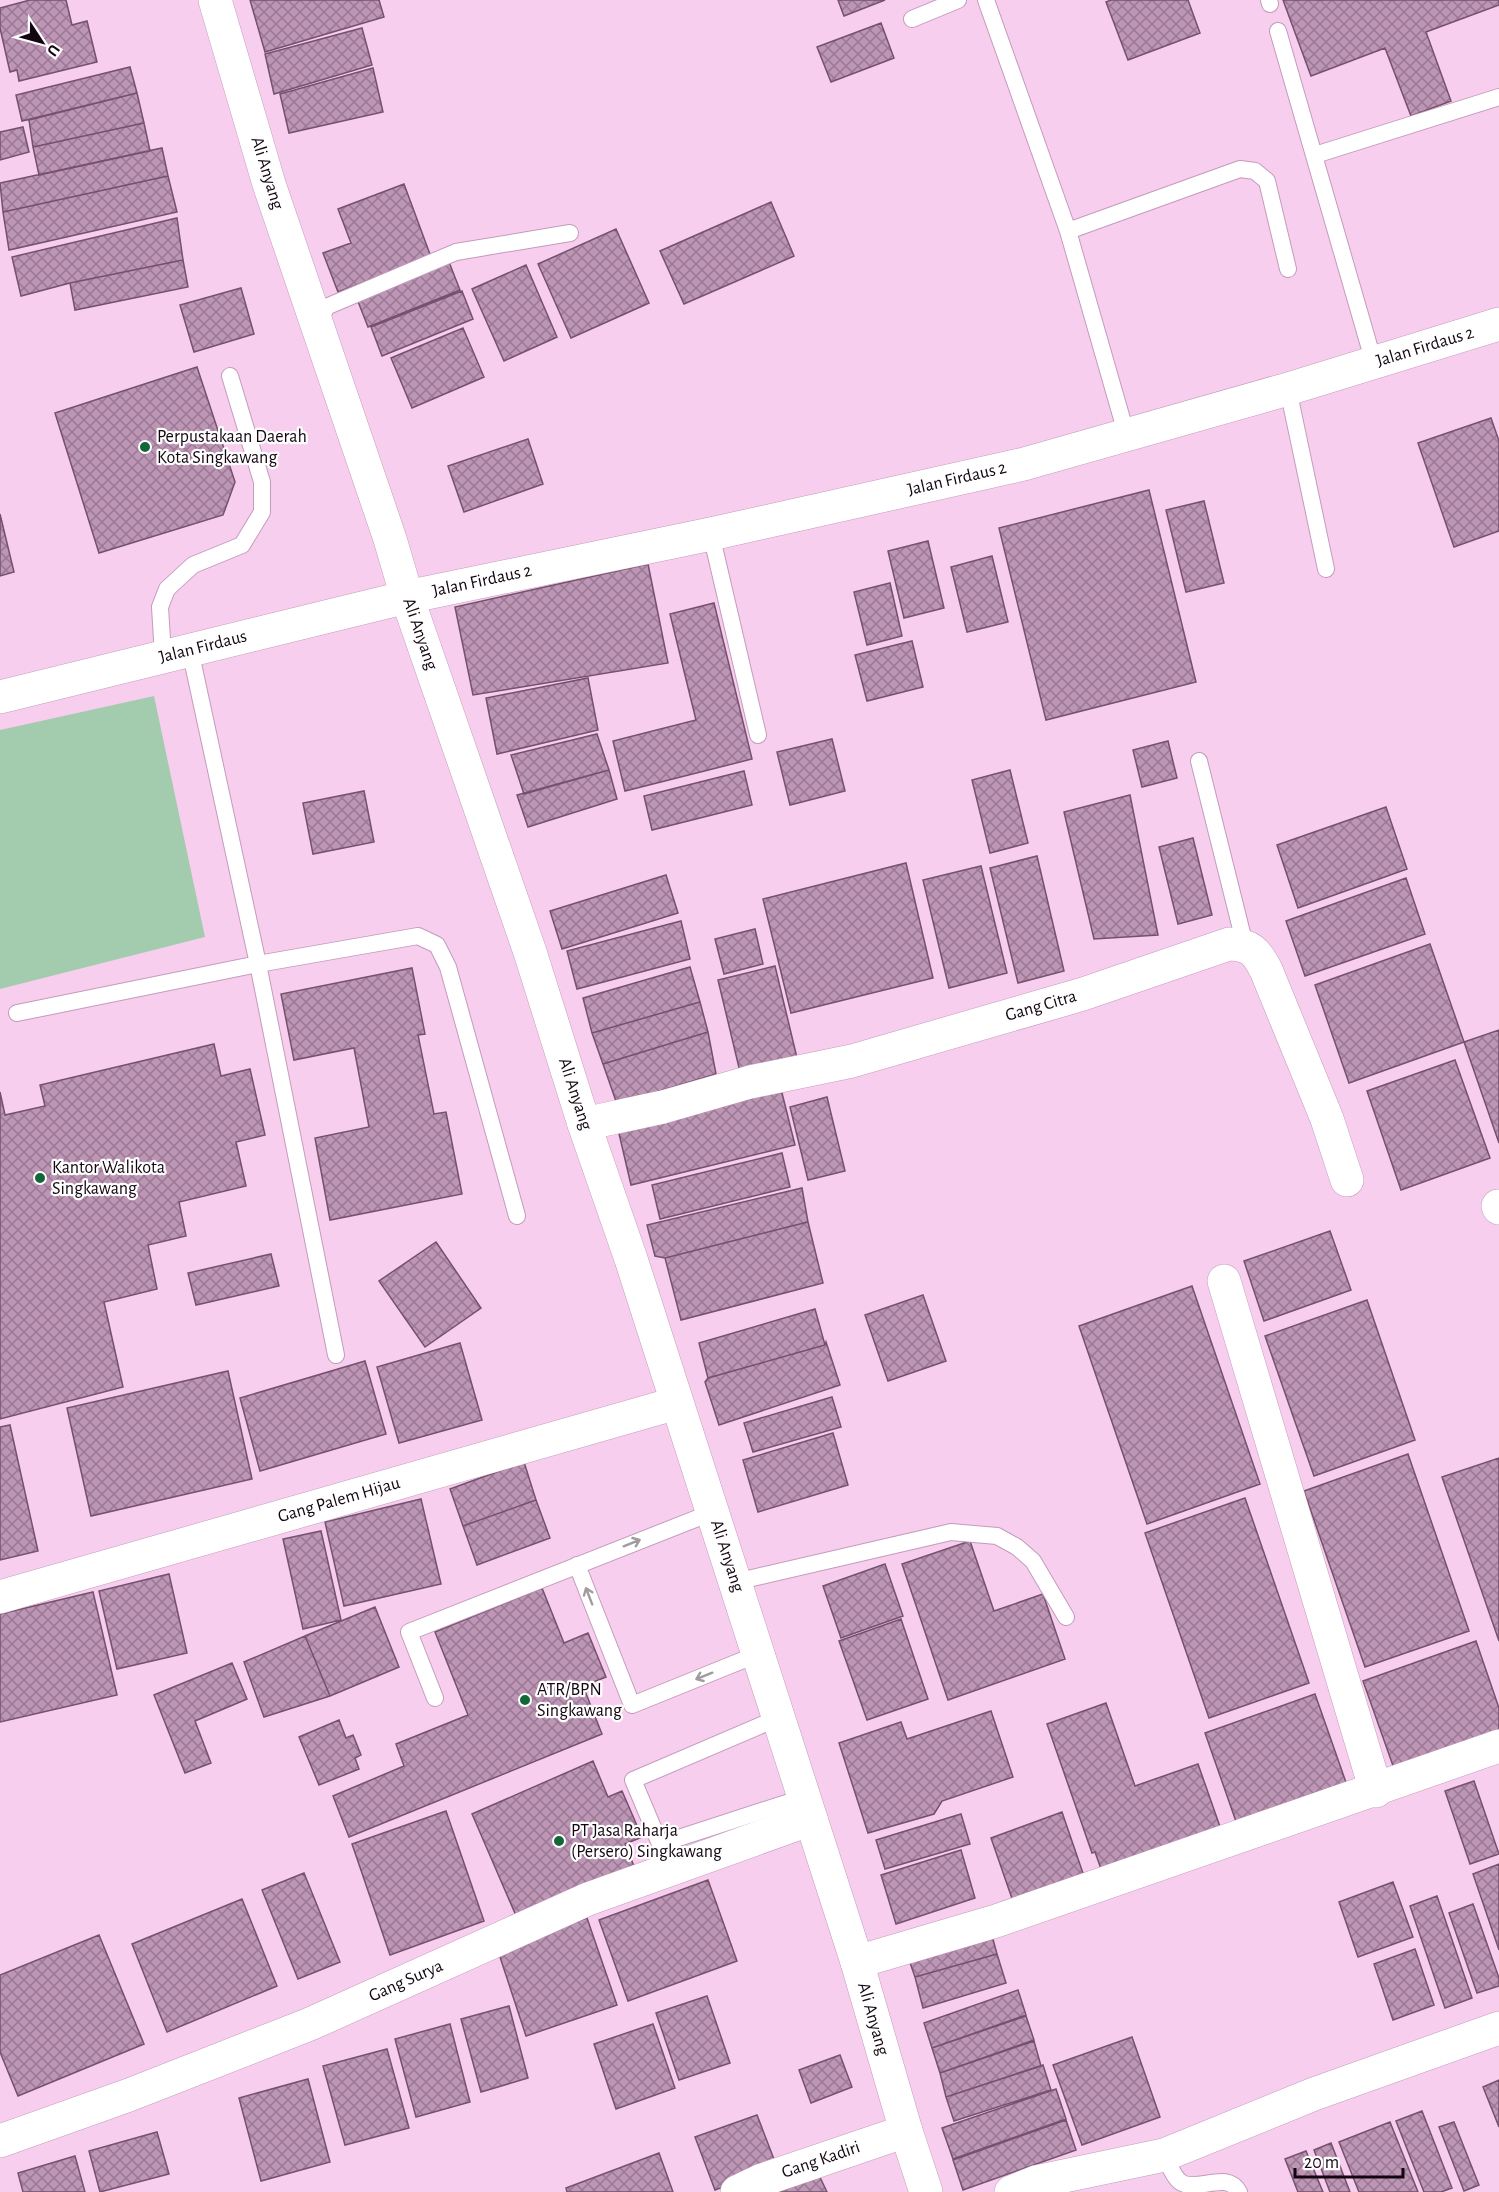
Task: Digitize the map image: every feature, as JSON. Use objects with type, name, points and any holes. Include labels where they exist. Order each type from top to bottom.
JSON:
[{"type":"street","name":"Ali Anyang","points":[[215,0],[269,184],[390,539],[407,597],[530,952],[778,1718],[811,1807],[926,2192]]},
{"type":"street","name":"Jalan Firdaus 2","points":[[407,597],[711,534],[1024,464],[1288,389],[1499,324]]},
{"type":"street","name":"Jalan Firdaus","points":[[0,696],[407,597]]},
{"type":"street","name":"Gang Citra","points":[[584,1124],[663,1107],[750,1082],[852,1061],[1083,994],[1229,944],[1245,945]]},
{"type":"street","points":[[1245,945],[1259,956],[1266,970],[1327,1119],[1347,1180]]},
{"type":"street","points":[[1224,1281],[1376,1791]]},
{"type":"street","name":"Gang Palem Hijau","points":[[0,1597],[677,1403]]},
{"type":"street","points":[[856,1962],[996,1921],[1376,1791],[1499,1746]]},
{"type":"street","name":"Gang Surya","points":[[0,2141],[129,2095],[310,2024],[588,1899],[811,1807]]},
{"type":"street","points":[[1011,2192],[1036,2182],[1164,2155],[1314,2094],[1499,2028]]},
{"type":"street","name":"Gang Kadiri","points":[[737,2192],[762,2180],[906,2131]]},
{"type":"lane","points":[[912,19],[958,0]]},
{"type":"lane","points":[[986,0],[1068,231],[1126,434]]},
{"type":"lane","points":[[1278,31],[1374,363]]},
{"type":"lane","points":[[1315,155],[1499,97]]},
{"type":"lane","points":[[1068,231],[1240,169],[1255,171],[1267,181],[1288,269]]},
{"type":"lane","points":[[318,329],[326,307],[456,252],[570,233]]},
{"type":"lane","points":[[230,376],[262,482],[262,512],[242,544],[193,565],[167,589],[160,607],[177,653],[258,964],[336,1355]]},
{"type":"lane","points":[[1288,389],[1326,569]]},
{"type":"lane","points":[[711,534],[758,735]]},
{"type":"lane","points":[[1199,761],[1245,945]]},
{"type":"lane","points":[[16,1013],[258,964],[418,936],[437,945],[448,967],[517,1216]]},
{"type":"lane","points":[[435,1698],[409,1632],[713,1512]]},
{"type":"lane","points":[[735,1582],[951,1532],[997,1536],[1017,1547],[1033,1561],[1066,1617]]},
{"type":"lane","points":[[577,1565],[632,1705],[758,1654]]},
{"type":"lane","points":[[778,1718],[633,1780],[660,1844],[811,1807]]},
{"type":"lane","points":[[1164,2155],[1181,2182],[1190,2185],[1215,2181],[1230,2184],[1238,2188],[1239,2192]]},
{"type":"green space","points":[[154,696],[205,937],[0,989],[0,730]]},
{"type":"building","points":[[30,0],[66,0],[72,25],[87,21],[97,62],[19,81],[17,70],[10,72],[0,28],[0,8]]},
{"type":"building","points":[[250,0],[379,0],[384,17],[265,52]]},
{"type":"building","points":[[838,0],[885,0],[844,16]]},
{"type":"building","points":[[1111,0],[1188,0],[1200,33],[1128,60],[1106,2]]},
{"type":"building","points":[[1283,0],[1499,0],[1499,5],[1426,32],[1451,101],[1411,116],[1385,48],[1311,76]]},
{"type":"building","points":[[881,23],[894,58],[831,82],[817,47]]},
{"type":"building","points":[[362,28],[372,65],[274,94],[265,54]]},
{"type":"building","points":[[130,67],[137,93],[22,121],[16,95]]},
{"type":"building","points":[[373,68],[383,112],[289,133],[280,94]]},
{"type":"building","points":[[137,93],[144,123],[33,147],[29,120]]},
{"type":"building","points":[[144,123],[150,151],[39,175],[33,147]]},
{"type":"building","points":[[23,127],[29,152],[0,160],[0,132]]},
{"type":"building","points":[[162,148],[168,176],[3,212],[0,183]]},
{"type":"building","points":[[168,176],[177,212],[9,250],[3,212]]},
{"type":"building","points":[[404,184],[431,257],[338,292],[323,253],[351,243],[338,209]]},
{"type":"building","points":[[771,202],[794,256],[684,304],[660,251]]},
{"type":"building","points":[[177,218],[183,260],[70,283],[21,296],[12,257]]},
{"type":"building","points":[[616,229],[649,303],[571,338],[538,264]]},
{"type":"building","points":[[183,260],[188,287],[75,310],[70,283]]},
{"type":"building","points":[[449,262],[460,290],[368,327],[357,299]]},
{"type":"building","points":[[526,265],[557,337],[504,361],[472,289]]},
{"type":"building","points":[[241,288],[254,334],[194,352],[180,305]]},
{"type":"building","points":[[462,291],[473,319],[382,356],[371,327]]},
{"type":"building","points":[[463,328],[484,377],[412,408],[391,358]]},
{"type":"building","name":"Perpustakaan Daerah Kota Singkawang","points":[[197,367],[235,482],[223,515],[99,553],[55,413]]},
{"type":"building","points":[[1491,418],[1499,441],[1499,531],[1454,547],[1418,443]]},
{"type":"building","points":[[528,439],[543,484],[464,512],[448,466]]},
{"type":"building","points":[[1149,490],[1196,682],[1046,720],[999,528]]},
{"type":"building","points":[[1204,501],[1224,583],[1186,592],[1166,510]]},
{"type":"building","points":[[0,514],[14,572],[0,576]]},
{"type":"building","points":[[928,541],[944,608],[904,618],[888,551]]},
{"type":"building","points":[[992,556],[1008,622],[967,632],[951,567]]},
{"type":"building","points":[[648,564],[668,663],[473,695],[455,607]]},
{"type":"building","points":[[890,583],[902,636],[867,645],[854,592]]},
{"type":"building","points":[[714,603],[752,759],[625,791],[613,741],[696,720],[670,614]]},
{"type":"building","points":[[912,641],[923,687],[867,701],[855,655]]},
{"type":"building","points":[[588,678],[598,730],[497,754],[486,698]]},
{"type":"building","points":[[597,734],[609,770],[524,794],[511,755]]},
{"type":"building","points":[[832,739],[845,791],[790,805],[777,752]]},
{"type":"building","points":[[1168,741],[1177,778],[1142,787],[1133,750]]},
{"type":"building","points":[[609,770],[617,799],[528,827],[517,795]]},
{"type":"building","points":[[1010,770],[1028,843],[990,853],[972,780]]},
{"type":"building","points":[[744,771],[752,805],[652,830],[644,796]]},
{"type":"building","points":[[364,791],[374,842],[313,854],[303,803]]},
{"type":"building","points":[[1130,795],[1158,935],[1094,939],[1064,812]]},
{"type":"building","points":[[1386,807],[1407,869],[1298,908],[1277,845]]},
{"type":"building","points":[[1193,838],[1212,915],[1178,924],[1159,847]]},
{"type":"building","points":[[1037,856],[1064,971],[1018,983],[990,868]]},
{"type":"building","points":[[906,863],[933,978],[791,1013],[763,899]]},
{"type":"building","points":[[981,866],[1007,973],[949,988],[923,880]]},
{"type":"building","points":[[666,875],[678,913],[562,949],[550,911]]},
{"type":"building","points":[[1406,878],[1425,934],[1305,976],[1286,921]]},
{"type":"building","points":[[681,921],[690,959],[577,989],[567,951]]},
{"type":"building","points":[[755,929],[763,964],[724,974],[715,939]]},
{"type":"building","points":[[1430,944],[1464,1042],[1349,1083],[1315,985]]},
{"type":"building","points":[[775,966],[798,1062],[741,1076],[718,980]]},
{"type":"building","points":[[690,967],[700,1002],[592,1033],[583,998]]},
{"type":"building","points":[[412,968],[425,1034],[418,1035],[434,1114],[446,1112],[462,1194],[330,1220],[315,1138],[369,1127],[354,1048],[294,1060],[281,994]]},
{"type":"building","points":[[700,1002],[708,1032],[603,1064],[592,1033]]},
{"type":"building","points":[[1499,1030],[1499,1143],[1464,1042]]},
{"type":"building","points":[[708,1032],[716,1074],[617,1104],[603,1064]]},
{"type":"building","points":[[214,1044],[221,1076],[250,1069],[265,1135],[236,1142],[246,1186],[179,1202],[186,1236],[148,1245],[157,1289],[104,1302],[123,1387],[0,1419],[0,1092],[5,1115],[45,1106],[40,1085]]},
{"type":"building","points":[[1455,1060],[1490,1158],[1401,1190],[1367,1091]]},
{"type":"building","points":[[780,1085],[795,1145],[631,1185],[617,1125]]},
{"type":"building","points":[[827,1097],[845,1171],[808,1180],[790,1107]]},
{"type":"building","points":[[782,1153],[790,1187],[660,1219],[652,1185]]},
{"type":"building","points":[[802,1188],[808,1222],[665,1258],[655,1256],[647,1225]]},
{"type":"building","points":[[808,1222],[823,1283],[681,1320],[665,1258]]},
{"type":"building","points":[[1330,1231],[1351,1290],[1264,1321],[1244,1261]]},
{"type":"building","points":[[436,1242],[481,1308],[425,1347],[379,1281]]},
{"type":"building","points":[[271,1254],[279,1286],[196,1305],[188,1273]]},
{"type":"building","points":[[1192,1286],[1260,1484],[1147,1524],[1079,1326]]},
{"type":"building","points":[[923,1295],[946,1361],[888,1381],[865,1315]]},
{"type":"building","points":[[1367,1300],[1415,1440],[1314,1476],[1265,1336]]},
{"type":"building","points":[[815,1309],[825,1345],[708,1378],[699,1343]]},
{"type":"building","points":[[826,1342],[840,1385],[719,1425],[705,1382],[708,1378],[825,1345]]},
{"type":"building","points":[[460,1343],[482,1420],[399,1443],[377,1367]]},
{"type":"building","points":[[365,1361],[386,1434],[260,1471],[240,1398]]},
{"type":"building","points":[[228,1371],[252,1479],[91,1516],[67,1408]]},
{"type":"building","points":[[832,1397],[841,1427],[753,1452],[744,1423]]},
{"type":"building","points":[[10,1425],[38,1551],[0,1560],[0,1427]]},
{"type":"building","points":[[833,1433],[848,1485],[758,1512],[743,1460]]},
{"type":"building","points":[[1408,1454],[1469,1631],[1365,1667],[1304,1491]]},
{"type":"building","points":[[1499,1458],[1499,1641],[1442,1477]]},
{"type":"building","points":[[524,1462],[536,1500],[463,1526],[450,1489]]},
{"type":"building","points":[[1245,1498],[1309,1683],[1209,1718],[1145,1533]]},
{"type":"building","points":[[421,1499],[441,1584],[344,1606],[325,1522]]},
{"type":"building","points":[[536,1500],[550,1538],[477,1565],[463,1526]]},
{"type":"building","points":[[321,1531],[341,1620],[303,1629],[283,1539]]},
{"type":"building","points":[[970,1541],[994,1611],[1043,1594],[1065,1659],[948,1700],[902,1564]]},
{"type":"building","points":[[885,1564],[903,1616],[841,1638],[823,1586]]},
{"type":"building","points":[[169,1574],[187,1653],[117,1669],[99,1591]]},
{"type":"building","name":"ATR/BPN Singkawang","points":[[542,1588],[564,1643],[588,1633],[606,1677],[583,1686],[602,1734],[349,1837],[333,1796],[404,1766],[396,1744],[468,1715],[435,1632]]},
{"type":"building","points":[[93,1592],[117,1695],[0,1722],[0,1614]]},
{"type":"building","points":[[375,1607],[399,1667],[330,1696],[305,1636]]},
{"type":"building","points":[[901,1619],[928,1699],[867,1720],[839,1641]]},
{"type":"building","points":[[305,1636],[330,1696],[264,1717],[244,1662]]},
{"type":"building","points":[[1476,1641],[1499,1708],[1499,1741],[1397,1777],[1363,1681]]},
{"type":"building","points":[[232,1663],[247,1699],[195,1721],[211,1763],[185,1773],[154,1695]]},
{"type":"building","points":[[1315,1694],[1349,1791],[1239,1830],[1205,1733]]},
{"type":"building","points":[[1106,1703],[1135,1786],[1198,1764],[1224,1838],[1105,1880],[1095,1852],[1092,1853],[1047,1724]]},
{"type":"building","points":[[991,1711],[1013,1777],[942,1801],[934,1814],[868,1833],[839,1743],[901,1722],[907,1739]]},
{"type":"building","points":[[339,1720],[346,1738],[353,1735],[361,1755],[355,1758],[359,1769],[319,1785],[299,1737]]},
{"type":"building","name":"PT Jasa Raharja (Persero) Singkawang","points":[[593,1761],[608,1797],[622,1791],[642,1837],[625,1844],[634,1866],[517,1918],[472,1814]]},
{"type":"building","points":[[1474,1781],[1499,1854],[1470,1864],[1445,1791]]},
{"type":"building","points":[[446,1811],[484,1921],[390,1955],[352,1844]]},
{"type":"building","points":[[1062,1812],[1087,1885],[1016,1910],[991,1838]]},
{"type":"building","points":[[961,1814],[970,1844],[885,1869],[876,1840]]},
{"type":"building","points":[[961,1850],[975,1898],[896,1924],[881,1875]]},
{"type":"building","points":[[1499,1864],[1499,1950],[1473,1874]]},
{"type":"building","points":[[304,1873],[340,1962],[298,1979],[262,1890]]},
{"type":"building","points":[[708,1880],[737,1961],[628,2001],[599,1920]]},
{"type":"building","points":[[1393,1882],[1413,1937],[1358,1957],[1339,1902]]},
{"type":"building","points":[[1437,1896],[1472,1998],[1445,2008],[1410,1906]]},
{"type":"building","points":[[242,1899],[277,1986],[167,2032],[132,1944]]},
{"type":"building","points":[[1473,1904],[1499,1978],[1499,1986],[1477,1993],[1449,1913]]},
{"type":"building","points":[[587,1918],[617,2005],[526,2036],[497,1948]]},
{"type":"building","points":[[991,1932],[997,1954],[915,1977],[907,1954]]},
{"type":"building","points":[[99,1935],[144,2044],[18,2096],[0,2052],[0,1975]]},
{"type":"building","points":[[1415,1949],[1434,2005],[1393,2020],[1374,1964]]},
{"type":"building","points":[[997,1954],[1006,1983],[923,2008],[915,1977]]},
{"type":"building","points":[[1018,1990],[1026,2015],[932,2048],[924,2023]]},
{"type":"building","points":[[707,1996],[730,2063],[679,2080],[656,2013]]},
{"type":"building","points":[[509,2006],[528,2078],[481,2092],[461,2019]]},
{"type":"building","points":[[1026,2016],[1034,2040],[940,2073],[932,2048]]},
{"type":"building","points":[[450,2024],[470,2102],[416,2117],[395,2039]]},
{"type":"building","points":[[653,2024],[675,2088],[616,2109],[594,2044]]},
{"type":"building","points":[[1132,2037],[1160,2117],[1082,2145],[1053,2065]]},
{"type":"building","points":[[1034,2041],[1041,2066],[946,2097],[940,2073]]},
{"type":"building","points":[[387,2049],[409,2128],[345,2145],[323,2066]]},
{"type":"building","points":[[840,2055],[852,2087],[811,2103],[799,2070]]},
{"type":"building","points":[[1043,2065],[1051,2090],[954,2121],[946,2097]]},
{"type":"building","points":[[308,2079],[330,2162],[261,2181],[239,2098]]},
{"type":"building","points":[[1499,2080],[1499,2127],[1483,2087]]},
{"type":"building","points":[[1056,2089],[1066,2119],[953,2159],[942,2128]]},
{"type":"building","points":[[1422,2111],[1452,2188],[1441,2192],[1424,2192],[1396,2121]]},
{"type":"building","points":[[757,2115],[777,2167],[715,2190],[695,2137]]},
{"type":"building","points":[[1066,2120],[1076,2150],[963,2190],[953,2160]]},
{"type":"building","points":[[1390,2122],[1418,2192],[1359,2192],[1339,2142]]},
{"type":"building","points":[[1454,2122],[1479,2185],[1464,2191],[1439,2127]]},
{"type":"building","points":[[157,2132],[169,2174],[100,2192],[89,2151]]},
{"type":"building","points":[[1331,2143],[1350,2192],[1330,2192],[1314,2150]]},
{"type":"building","points":[[1306,2151],[1323,2192],[1298,2192],[1285,2159]]},
{"type":"building","points":[[659,2153],[673,2192],[567,2192],[566,2188]]},
{"type":"building","points":[[75,2156],[85,2192],[23,2192],[18,2173]]},
{"type":"building","points":[[817,2171],[827,2192],[765,2192]]},
{"type":"place","name":"Perpustakaan Daerah Kota Singkawang","points":[[145,447]]},
{"type":"place","name":"Kantor Walikota Singkawang","points":[[40,1178]]},
{"type":"place","name":"ATR/BPN Singkawang","points":[[525,1700]]},
{"type":"place","name":"PT Jasa Raharja (Persero) Singkawang","points":[[559,1841]]}]
